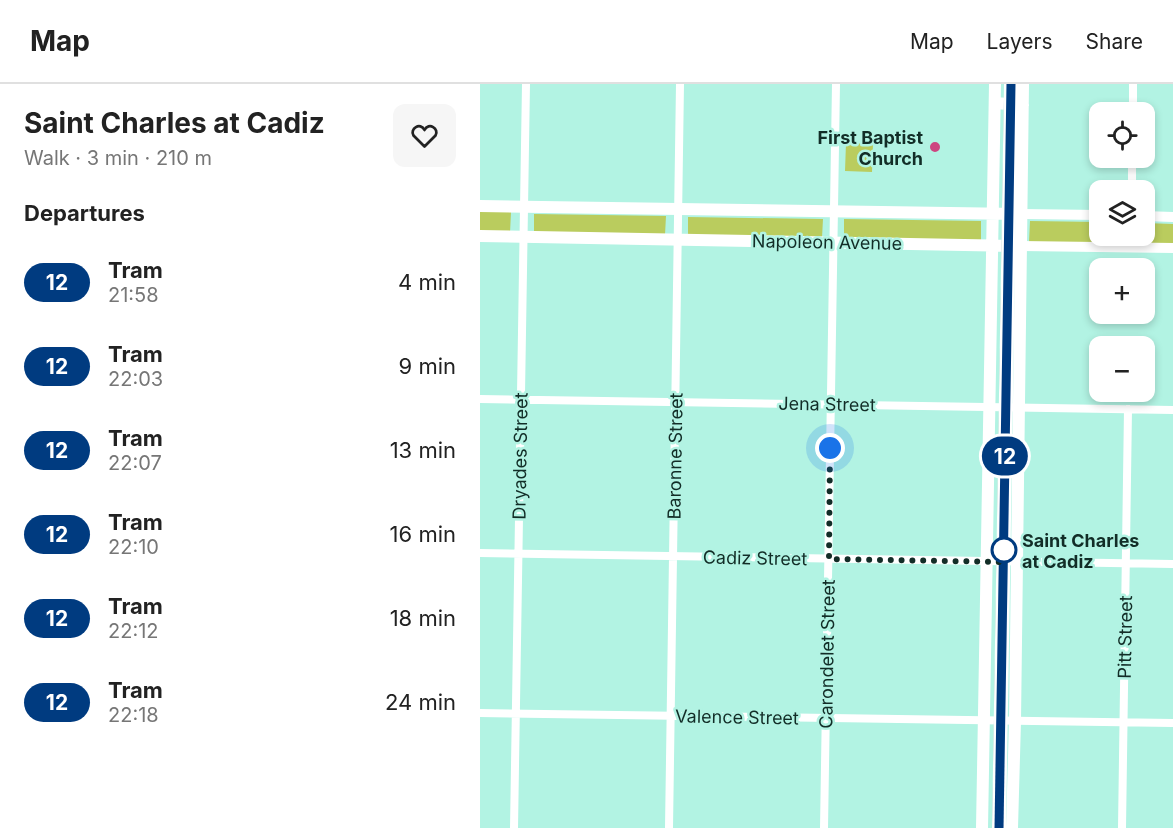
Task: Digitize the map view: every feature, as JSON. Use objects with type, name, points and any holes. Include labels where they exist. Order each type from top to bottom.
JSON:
[{"type":"main road","points":[[982,828],[995,84]]},
{"type":"main road","points":[[1012,828],[1016,721],[1023,84]]},
{"type":"main road","points":[[995,103],[1023,105]]},
{"type":"main road","name":"Napoleon Avenue","points":[[480,206],[1022,214]]},
{"type":"main road","name":"Napoleon Avenue","points":[[480,237],[1021,246]]},
{"type":"street","name":"Dryades Street","points":[[514,828],[526,84]]},
{"type":"street","name":"Baronne Street","points":[[669,828],[680,84]]},
{"type":"street","name":"Carondelet Street","points":[[824,828],[836,84]]},
{"type":"street","points":[[1133,84],[1133,102]]},
{"type":"street","name":"Napoleon Avenue","points":[[1022,214],[1089,215]]},
{"type":"street","points":[[1155,216],[1173,217]]},
{"type":"street","name":"Napoleon Avenue","points":[[1021,246],[1173,248]]},
{"type":"street","name":"Jena Street","points":[[480,399],[1173,410]]},
{"type":"street","name":"Pitt Street","points":[[1122,828],[1128,409]]},
{"type":"street","name":"Cadiz Street","points":[[480,553],[1173,564]]},
{"type":"street","name":"Valence Street","points":[[480,713],[1173,723]]},
{"type":"green space","points":[[846,143],[873,144],[872,172],[845,171]]},
{"type":"green space","points":[[480,212],[511,212],[510,233],[480,232]]},
{"type":"green space","points":[[534,214],[666,216],[665,235],[534,233]]},
{"type":"green space","points":[[688,217],[823,219],[822,238],[688,235]]},
{"type":"green space","points":[[844,219],[981,221],[981,241],[844,238]]},
{"type":"green space","points":[[1030,221],[1089,222],[1089,243],[1029,242]]},
{"type":"green space","points":[[1155,223],[1173,224],[1173,244],[1155,243]]},
{"type":"tram line","points":[[993,828],[1005,84]]},
{"type":"tram line","name":"12","points":[[999,828],[1011,84]]},
{"type":"place","name":"First Baptist Church","points":[[935,147]]},
{"type":"place","name":"Saint Charles at Cadiz","points":[[1004,550]]},
{"type":"route","points":[[830,448],[829,559],[1003,562],[1004,550]]}]
